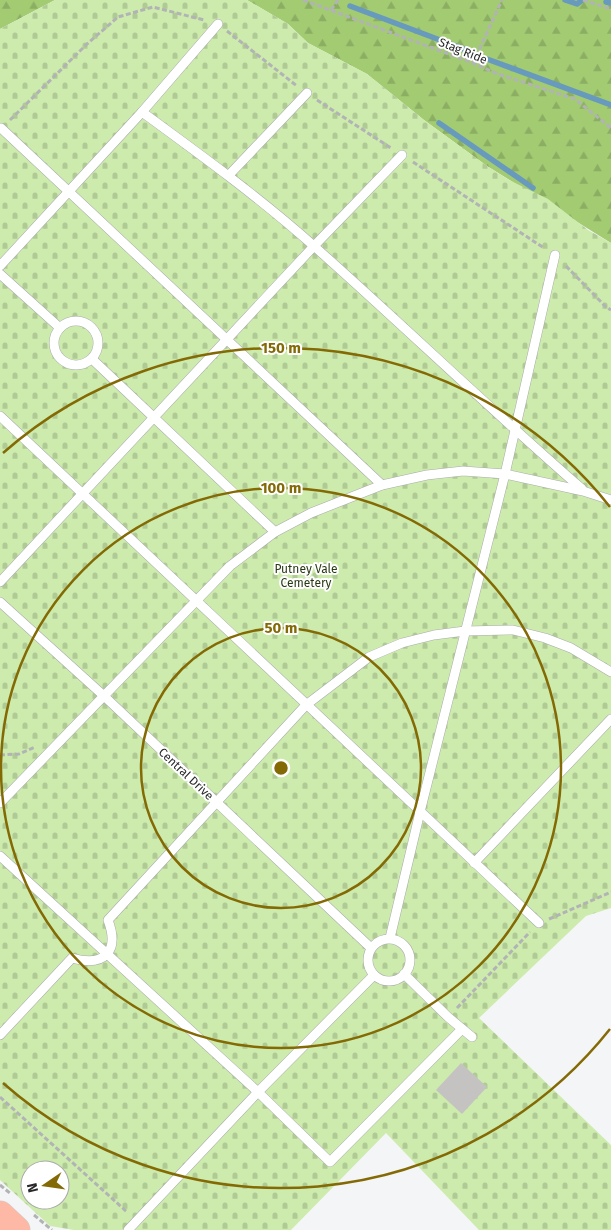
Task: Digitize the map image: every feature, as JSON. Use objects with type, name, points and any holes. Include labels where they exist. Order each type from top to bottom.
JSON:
[{"type":"highway","points":[[0,1215],[16,1230]]},
{"type":"lane","points":[[0,266],[142,112],[218,24]]},
{"type":"lane","points":[[229,175],[307,93]]},
{"type":"lane","points":[[142,112],[229,175],[314,246],[583,490]]},
{"type":"lane","points":[[1,128],[382,485]]},
{"type":"lane","points":[[0,582],[314,246],[402,155]]},
{"type":"lane","points":[[390,938],[505,474],[555,255]]},
{"type":"lane","points":[[0,274],[60,328]]},
{"type":"lane","points":[[81,321],[94,330],[99,344],[98,351],[92,359],[82,365],[75,366],[62,361],[54,349],[54,341],[60,328],[66,323],[81,321]]},
{"type":"lane","points":[[92,359],[275,532]]},
{"type":"lane","points":[[0,416],[195,602],[538,923]]},
{"type":"lane","points":[[0,803],[230,566],[275,532],[311,512],[382,485],[427,474],[463,471],[505,474],[583,490],[611,500]]},
{"type":"lane","name":"Central Drive","points":[[0,602],[104,696],[371,948]]},
{"type":"lane","points":[[0,1035],[72,958],[86,962],[96,961],[107,955],[112,944],[113,932],[108,920],[306,705],[369,657],[402,642],[434,635],[465,631],[512,630],[545,638],[571,648],[611,672]]},
{"type":"lane","points":[[474,863],[611,719]]},
{"type":"lane","points":[[0,856],[258,1092],[330,1162],[462,1029]]},
{"type":"lane","points":[[390,938],[397,940],[407,949],[410,962],[404,974],[392,981],[386,981],[374,974],[368,962],[368,954],[371,948],[382,940],[390,938]]},
{"type":"lane","points":[[128,1230],[258,1092],[374,974]]},
{"type":"lane","points":[[404,974],[448,1017],[472,1036]]},
{"type":"path","name":"Stag Ride","points":[[303,0],[498,74],[575,99],[611,128]]},
{"type":"path","points":[[331,10],[338,0]]},
{"type":"path","points":[[473,63],[502,0]]},
{"type":"path","points":[[583,0],[611,9]]},
{"type":"path","points":[[1,128],[81,50],[118,17],[153,7],[218,24],[307,93],[555,255],[611,310]]},
{"type":"path","points":[[448,1017],[538,923],[611,892]]},
{"type":"path","points":[[0,1096],[136,1221]]},
{"type":"green space","points":[[0,0],[55,0],[0,29]]},
{"type":"green space","name":"Putney Vale Cemetery","points":[[55,0],[247,0],[288,24],[308,43],[367,74],[424,120],[487,166],[509,180],[548,199],[588,230],[611,243],[611,908],[586,916],[479,1018],[611,1145],[611,1230],[479,1230],[386,1133],[291,1230],[74,1230],[50,1226],[33,1210],[70,1210],[70,1160],[20,1160],[20,1198],[0,1180],[0,29]]},
{"type":"green space","points":[[247,0],[611,0],[611,243],[487,166],[424,120],[367,74],[308,43],[288,24]]},
{"type":"building","points":[[461,1063],[487,1087],[462,1114],[436,1090]]},
{"type":"waterway","points":[[565,0],[577,4],[582,0]]},
{"type":"waterway","points":[[606,2],[611,3]]},
{"type":"waterway","points":[[350,6],[469,51]]},
{"type":"waterway","points":[[487,59],[611,105]]},
{"type":"waterway","points":[[439,123],[533,188]]}]
